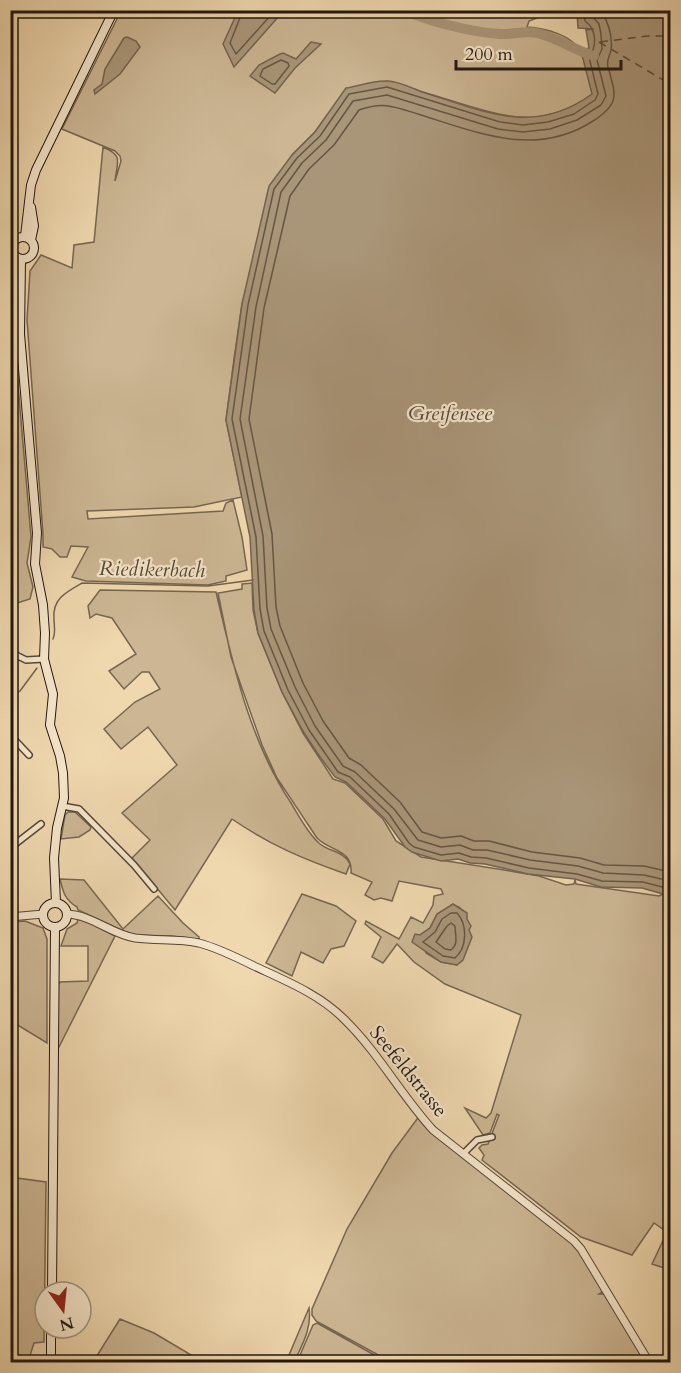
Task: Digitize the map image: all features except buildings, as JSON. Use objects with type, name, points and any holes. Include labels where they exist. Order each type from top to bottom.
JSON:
[{"type":"main road","points":[[28,238],[16,239],[11,244],[13,254],[21,259],[32,254],[34,245],[28,238],[31,184],[36,170],[114,10]]},
{"type":"main road","points":[[21,259],[20,334],[36,527],[35,564],[44,614],[44,659],[53,694],[51,729],[63,770],[64,789],[54,858],[56,903]]},
{"type":"main road","points":[[56,903],[62,905],[67,914],[62,924],[55,927],[45,921],[43,914],[48,905],[56,903]]},
{"type":"main road","points":[[52,1280],[55,927]]},
{"type":"main road","points":[[51,1340],[51,1362]]},
{"type":"street","points":[[10,652],[26,660],[44,659]]},
{"type":"street","points":[[11,736],[28,755]]},
{"type":"street","points":[[62,806],[78,809],[121,850],[154,889]]},
{"type":"street","points":[[12,845],[41,824]]},
{"type":"street","points":[[10,917],[43,914]]},
{"type":"street","name":"Seefeldstrasse","points":[[67,914],[87,917],[134,938],[185,941],[214,948],[314,995],[345,1020],[434,1130],[582,1249],[649,1362]]},
{"type":"street","points":[[463,1154],[477,1140],[492,1137]]},
{"type":"shaded area","points":[[121,11],[556,11],[529,21],[527,27],[542,29],[572,41],[585,63],[593,95],[559,112],[529,118],[514,117],[481,110],[387,81],[327,115],[315,132],[292,155],[242,304],[226,420],[242,497],[194,507],[87,511],[88,519],[223,511],[226,503],[233,500],[247,570],[226,576],[226,581],[208,585],[86,581],[72,577],[88,547],[71,546],[67,557],[60,557],[52,549],[43,547],[27,320],[30,271],[41,255],[72,268],[74,245],[94,242],[103,147],[117,156],[115,181],[121,161],[120,156],[115,151],[62,129]]},
{"type":"shaded area","points":[[11,266],[13,345],[31,537],[27,563],[33,587],[30,599],[11,605]]},
{"type":"shaded area","points":[[252,583],[253,610],[258,633],[282,692],[303,733],[333,779],[345,783],[383,819],[396,841],[421,857],[539,876],[566,885],[574,884],[575,880],[576,884],[659,896],[665,893],[670,899],[670,1270],[652,1264],[667,1232],[654,1223],[632,1255],[581,1237],[482,1160],[484,1155],[479,1148],[488,1144],[499,1115],[497,1114],[490,1133],[483,1135],[465,1108],[486,1118],[491,1113],[521,1015],[445,984],[414,962],[397,944],[383,963],[372,957],[381,937],[365,924],[366,921],[399,939],[411,917],[423,923],[433,905],[434,896],[443,894],[441,889],[399,881],[392,901],[381,898],[374,900],[365,895],[372,882],[351,873],[351,865],[345,855],[317,838],[277,778],[262,745],[231,657],[218,593],[242,589],[242,584]],"holes":[[[455,906],[459,907],[467,920],[467,935],[457,965],[441,962],[426,953],[420,935],[430,928],[437,914]]]},
{"type":"shaded area","points":[[100,590],[216,592],[244,701],[264,754],[276,779],[312,835],[320,844],[341,854],[350,864],[346,874],[287,851],[232,819],[175,910],[132,858],[150,840],[122,813],[177,765],[148,727],[121,749],[104,729],[135,702],[160,689],[149,672],[142,672],[124,689],[109,671],[136,654],[112,618],[96,614],[90,618],[88,606]]},
{"type":"shaded area","points":[[68,812],[75,812],[91,827],[90,830],[79,837],[61,839],[65,815]]},
{"type":"shaded area","points":[[60,879],[84,880],[123,929],[158,896],[199,937],[199,940],[172,936],[132,935],[78,910],[65,895]]},
{"type":"shaded area","points":[[302,894],[336,906],[356,921],[344,946],[331,949],[323,963],[301,952],[292,976],[266,963]]},
{"type":"shaded area","points":[[78,919],[115,936],[57,1051],[57,986],[60,982],[88,981],[88,946],[61,946],[67,929],[77,923]]},
{"type":"shaded area","points":[[25,921],[43,928],[47,939],[47,1043],[11,1021],[11,922]]},
{"type":"shaded area","points":[[420,1115],[574,1241],[606,1289],[599,1294],[606,1294],[645,1362],[554,1362],[553,1359],[551,1362],[391,1362],[316,1321],[312,1315],[312,1309],[347,1229],[392,1153]]},
{"type":"shaded area","points":[[10,1173],[17,1178],[46,1182],[45,1280],[33,1280],[33,1340],[44,1340],[44,1342],[34,1343],[28,1362],[11,1362]]},
{"type":"shaded area","points":[[309,1308],[308,1330],[303,1343],[294,1362],[286,1362]]},
{"type":"shaded area","points":[[120,1319],[154,1333],[203,1362],[93,1362]]},
{"type":"shaded area","points":[[317,1323],[387,1362],[297,1362],[313,1325]]},
{"type":"water","points":[[238,11],[277,11],[279,16],[234,67],[223,44]]},
{"type":"water","name":"Greifensee","points":[[577,11],[670,11],[670,896],[642,888],[601,887],[575,879],[528,874],[458,859],[441,861],[412,852],[405,847],[385,819],[346,782],[335,777],[304,733],[282,692],[258,633],[254,610],[250,537],[226,420],[242,304],[269,186],[292,155],[315,132],[346,88],[377,81],[391,81],[487,112],[508,116],[549,115],[570,107],[592,94],[581,51],[589,48],[586,30],[594,29],[578,28]]},
{"type":"water","points":[[124,38],[136,41],[140,47],[120,74],[95,94],[94,90],[102,84],[105,69]]},
{"type":"water","points":[[311,42],[321,44],[295,68],[275,93],[250,76],[259,65],[280,54],[283,53],[296,59]]},
{"type":"water","points":[[453,904],[467,913],[472,937],[463,960],[457,965],[441,962],[412,942],[415,934],[420,935],[430,928],[437,914]]},
{"type":"waterway","points":[[404,10],[465,29],[500,34],[537,33],[594,56]]},
{"type":"waterway","name":"Riedikerbach","points":[[53,639],[55,606],[61,597],[82,583],[208,586],[253,580]]},
{"type":"waterway","name":"Riedikerbach","points":[[10,698],[20,691],[37,668]]},
{"type":"ferry route","points":[[600,42],[647,36],[670,36]]},
{"type":"ferry route","points":[[599,42],[670,84]]}]
